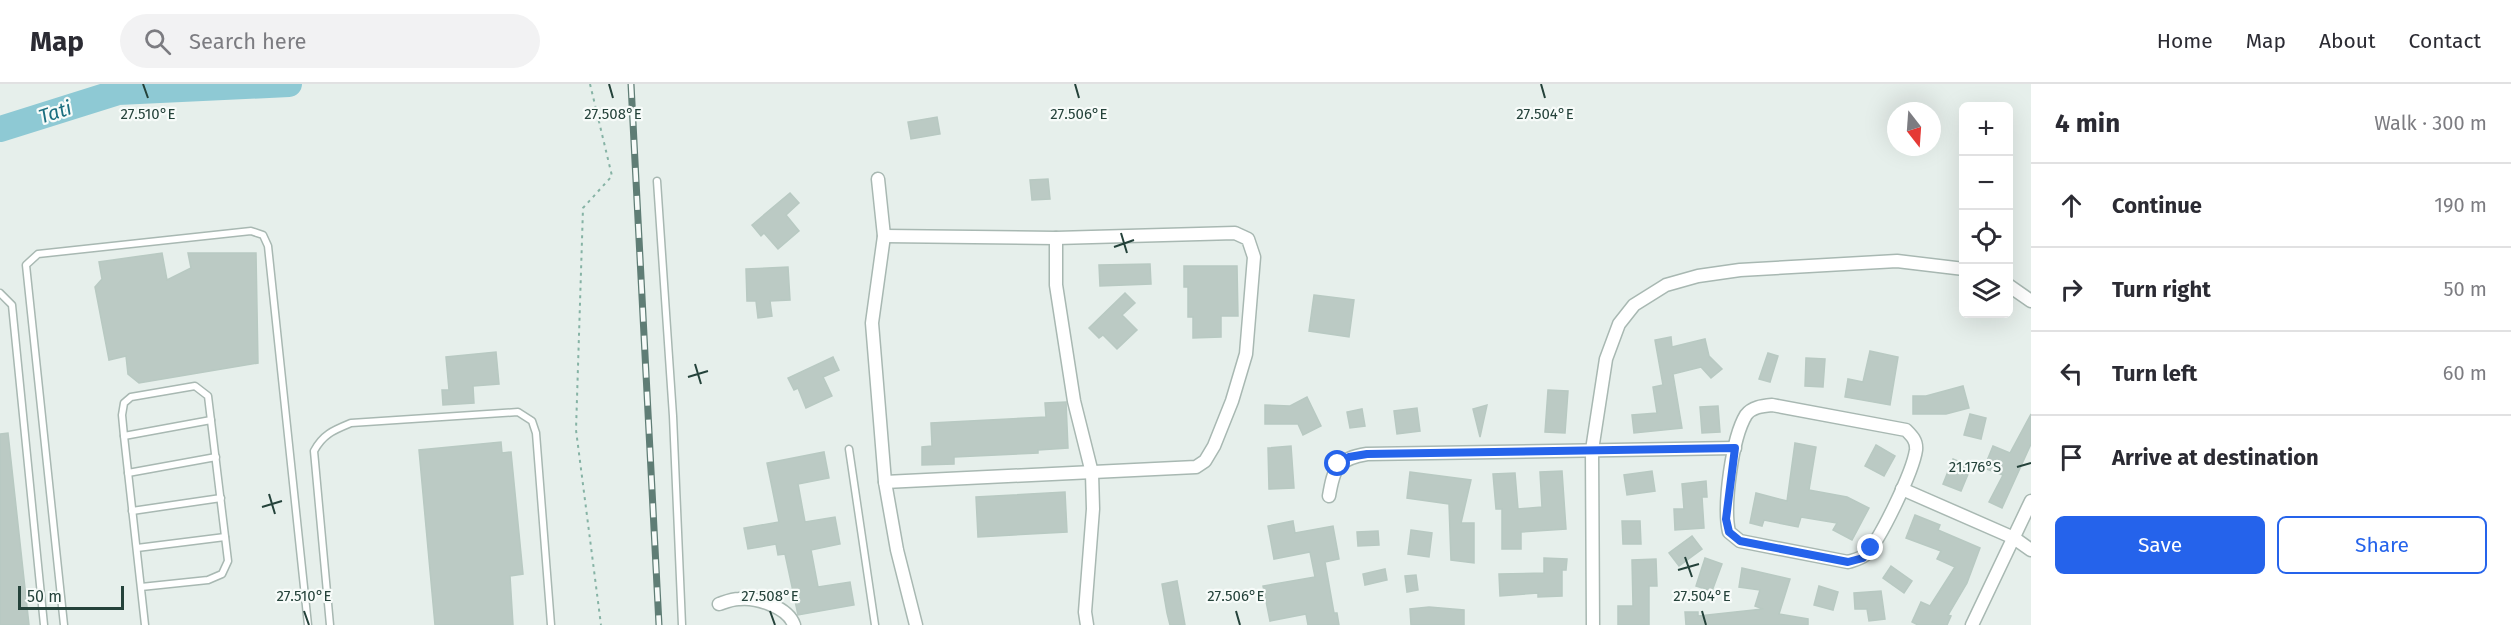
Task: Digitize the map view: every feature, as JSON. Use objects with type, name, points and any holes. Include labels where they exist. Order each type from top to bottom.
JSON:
[{"type":"street","points":[[878,178],[884,236],[872,323],[885,482],[897,550],[916,625]]},
{"type":"street","points":[[884,236],[1056,238],[1235,233],[1248,239],[1254,257],[1246,354],[1232,401],[1214,446],[1205,460],[1186,469],[885,482]]},
{"type":"street","points":[[1056,238],[1056,285],[1074,400],[1092,473],[1093,509],[1085,612],[1087,625]]},
{"type":"street","points":[[1593,625],[1592,450],[1606,359],[1619,324],[1640,300],[1666,285],[1698,276],[1740,270],[1897,261],[1959,268]]},
{"type":"street","points":[[2013,288],[2031,301]]},
{"type":"street","points":[[1772,405],[1906,430],[1914,438],[1916,450],[1902,489],[1871,548],[1863,558],[1848,562],[1740,541],[1729,532],[1726,519],[1735,448],[1747,414],[1758,406],[1772,405]]},
{"type":"street","points":[[1329,496],[1332,477],[1338,464],[1349,457],[1367,454],[1735,448]]},
{"type":"street","points":[[1902,489],[2014,538],[2031,550]]},
{"type":"street","points":[[1972,625],[2031,501]]},
{"type":"street","points":[[719,604],[739,598],[773,605],[792,619],[794,625]]},
{"type":"lane","points":[[657,181],[673,416],[682,625]]},
{"type":"lane","points":[[64,625],[26,265],[38,254],[251,231],[263,235],[268,246],[308,625]]},
{"type":"lane","points":[[0,293],[12,305],[44,625]]},
{"type":"lane","points":[[141,587],[208,580],[222,574],[228,561],[208,396],[195,386],[131,397],[124,403],[124,436],[145,625]]},
{"type":"lane","points":[[330,625],[314,451],[319,441],[328,432],[351,423],[518,412],[532,421],[536,433],[551,625]]},
{"type":"lane","points":[[124,436],[211,420]]},
{"type":"lane","points":[[849,449],[875,625]]},
{"type":"lane","points":[[128,472],[216,457]]},
{"type":"lane","points":[[132,511],[221,498]]},
{"type":"lane","points":[[136,548],[225,537]]},
{"type":"path","points":[[590,84],[612,176],[583,208],[576,430],[601,625]]},
{"type":"building","points":[[937,117],[940,134],[911,139],[908,122]]},
{"type":"building","points":[[1048,179],[1050,199],[1032,200],[1030,180]]},
{"type":"building","points":[[790,193],[799,203],[786,215],[799,231],[778,249],[764,233],[761,236],[752,225]]},
{"type":"building","points":[[162,253],[167,280],[191,268],[188,253],[256,253],[258,363],[139,383],[128,374],[126,356],[109,360],[95,287],[102,279],[99,262]]},
{"type":"building","points":[[1150,264],[1151,284],[1100,286],[1099,265]]},
{"type":"building","points":[[1184,266],[1237,266],[1238,316],[1221,316],[1221,337],[1193,338],[1193,317],[1188,317],[1188,287],[1184,287]]},
{"type":"building","points":[[788,267],[790,300],[770,301],[772,316],[758,318],[756,301],[747,301],[746,269]]},
{"type":"building","points":[[1125,293],[1135,303],[1122,315],[1137,330],[1117,349],[1103,335],[1099,338],[1089,328]]},
{"type":"building","points":[[1314,295],[1354,300],[1349,337],[1309,331]]},
{"type":"building","points":[[1671,337],[1672,347],[1705,339],[1709,356],[1722,369],[1711,378],[1701,367],[1673,374],[1682,428],[1634,433],[1632,415],[1657,413],[1653,387],[1663,385],[1655,340]]},
{"type":"building","points":[[1870,351],[1898,357],[1890,405],[1845,397],[1848,379],[1863,382]]},
{"type":"building","points":[[496,352],[499,384],[473,386],[474,403],[443,405],[442,390],[449,390],[446,357]]},
{"type":"building","points":[[1768,353],[1778,356],[1770,382],[1759,379]]},
{"type":"building","points":[[833,357],[839,370],[823,377],[832,396],[806,408],[798,388],[794,390],[788,378]]},
{"type":"building","points":[[1806,358],[1825,359],[1823,387],[1805,386]]},
{"type":"building","points":[[1963,386],[1969,408],[1946,414],[1913,414],[1913,396],[1926,396]]},
{"type":"building","points":[[1548,390],[1568,391],[1565,433],[1545,432]]},
{"type":"building","points":[[1307,397],[1321,426],[1303,435],[1298,424],[1265,424],[1265,405],[1290,406]]},
{"type":"building","points":[[1066,402],[1068,448],[1038,450],[1038,453],[954,457],[954,464],[922,465],[922,447],[932,446],[931,423],[1046,417],[1045,403]]},
{"type":"building","points":[[1487,405],[1480,437],[1473,409]]},
{"type":"building","points":[[1718,406],[1720,432],[1702,433],[1700,407]]},
{"type":"building","points":[[1417,408],[1420,431],[1397,434],[1394,411]]},
{"type":"building","points":[[1362,409],[1365,426],[1350,428],[1347,412]]},
{"type":"building","points":[[1970,414],[1986,418],[1981,439],[1964,435]]},
{"type":"building","points":[[2031,414],[2031,444],[2002,508],[1989,502],[2003,475],[1984,468],[1993,446],[2010,453]]},
{"type":"building","points":[[8,433],[29,625],[0,625],[0,434]]},
{"type":"building","points":[[501,442],[502,453],[511,452],[523,574],[510,576],[513,625],[435,625],[419,450]]},
{"type":"building","points":[[1795,443],[1816,447],[1809,490],[1847,497],[1869,508],[1852,540],[1833,530],[1837,523],[1801,517],[1798,527],[1764,520],[1762,526],[1750,523],[1756,493],[1787,501]]},
{"type":"building","points":[[1876,445],[1895,456],[1884,476],[1865,466]]},
{"type":"building","points":[[1291,446],[1294,488],[1269,489],[1268,448]]},
{"type":"building","points":[[824,452],[829,478],[798,484],[805,522],[835,517],[840,544],[811,550],[818,587],[850,582],[854,605],[798,615],[785,554],[778,555],[776,544],[748,549],[744,528],[779,522],[767,463]]},
{"type":"building","points":[[1953,459],[1971,467],[1961,491],[1943,484]]},
{"type":"building","points":[[1562,471],[1566,529],[1521,532],[1521,549],[1502,549],[1502,509],[1496,509],[1493,474],[1515,473],[1518,509],[1542,507],[1540,472]]},
{"type":"building","points":[[1652,471],[1655,491],[1627,495],[1624,475]]},
{"type":"building","points":[[1410,472],[1471,480],[1461,523],[1474,523],[1474,563],[1451,560],[1449,504],[1407,498]]},
{"type":"building","points":[[1706,481],[1707,497],[1702,497],[1704,528],[1675,530],[1674,509],[1684,509],[1682,484]]},
{"type":"building","points":[[1065,492],[1067,532],[978,537],[976,497]]},
{"type":"building","points":[[1915,515],[1940,525],[1938,530],[1980,548],[1967,583],[1948,615],[1951,616],[1947,625],[1918,625],[1912,622],[1921,602],[1930,606],[1955,567],[1937,559],[1941,551],[1906,538]]},
{"type":"building","points":[[1293,521],[1295,533],[1333,526],[1339,559],[1325,562],[1334,613],[1337,613],[1339,625],[1308,625],[1306,614],[1270,621],[1263,586],[1315,577],[1310,552],[1274,559],[1268,526]]},
{"type":"building","points":[[1622,521],[1640,521],[1641,544],[1623,544]]},
{"type":"building","points":[[1411,530],[1432,533],[1429,557],[1408,554]]},
{"type":"building","points":[[1378,531],[1379,545],[1358,546],[1357,532]]},
{"type":"building","points":[[1692,536],[1702,549],[1679,566],[1669,553]]},
{"type":"building","points":[[1544,558],[1567,559],[1566,570],[1562,570],[1562,596],[1538,597],[1538,593],[1500,596],[1499,574],[1544,573]]},
{"type":"building","points":[[1705,558],[1722,564],[1712,591],[1696,586]]},
{"type":"building","points":[[1656,559],[1657,586],[1649,586],[1649,625],[1618,625],[1618,606],[1633,606],[1632,560]]},
{"type":"building","points":[[1891,566],[1912,581],[1904,593],[1883,578]]},
{"type":"building","points":[[1742,568],[1790,579],[1779,614],[1808,619],[1808,625],[1686,625],[1685,612],[1698,612],[1698,616],[1763,609],[1755,606],[1760,590],[1739,587]]},
{"type":"building","points":[[1385,569],[1387,580],[1365,585],[1363,574]]},
{"type":"building","points":[[1416,575],[1418,590],[1407,592],[1405,576]]},
{"type":"building","points":[[1177,581],[1185,625],[1170,625],[1167,613],[1162,584]]},
{"type":"building","points":[[1819,586],[1838,592],[1833,610],[1814,605]]},
{"type":"building","points":[[1881,591],[1885,619],[1869,621],[1867,609],[1855,609],[1854,593]]},
{"type":"building","points":[[1429,607],[1464,610],[1464,625],[1411,625],[1410,609]]},
{"type":"waterway","name":"Tati","points":[[0,129],[118,92],[289,84]]},
{"type":"railway","points":[[631,84],[659,625]]},
{"type":"route","points":[[1338,464],[1349,457],[1367,454],[1735,448],[1726,519],[1729,532],[1740,541],[1848,562],[1863,558],[1871,548]]}]
